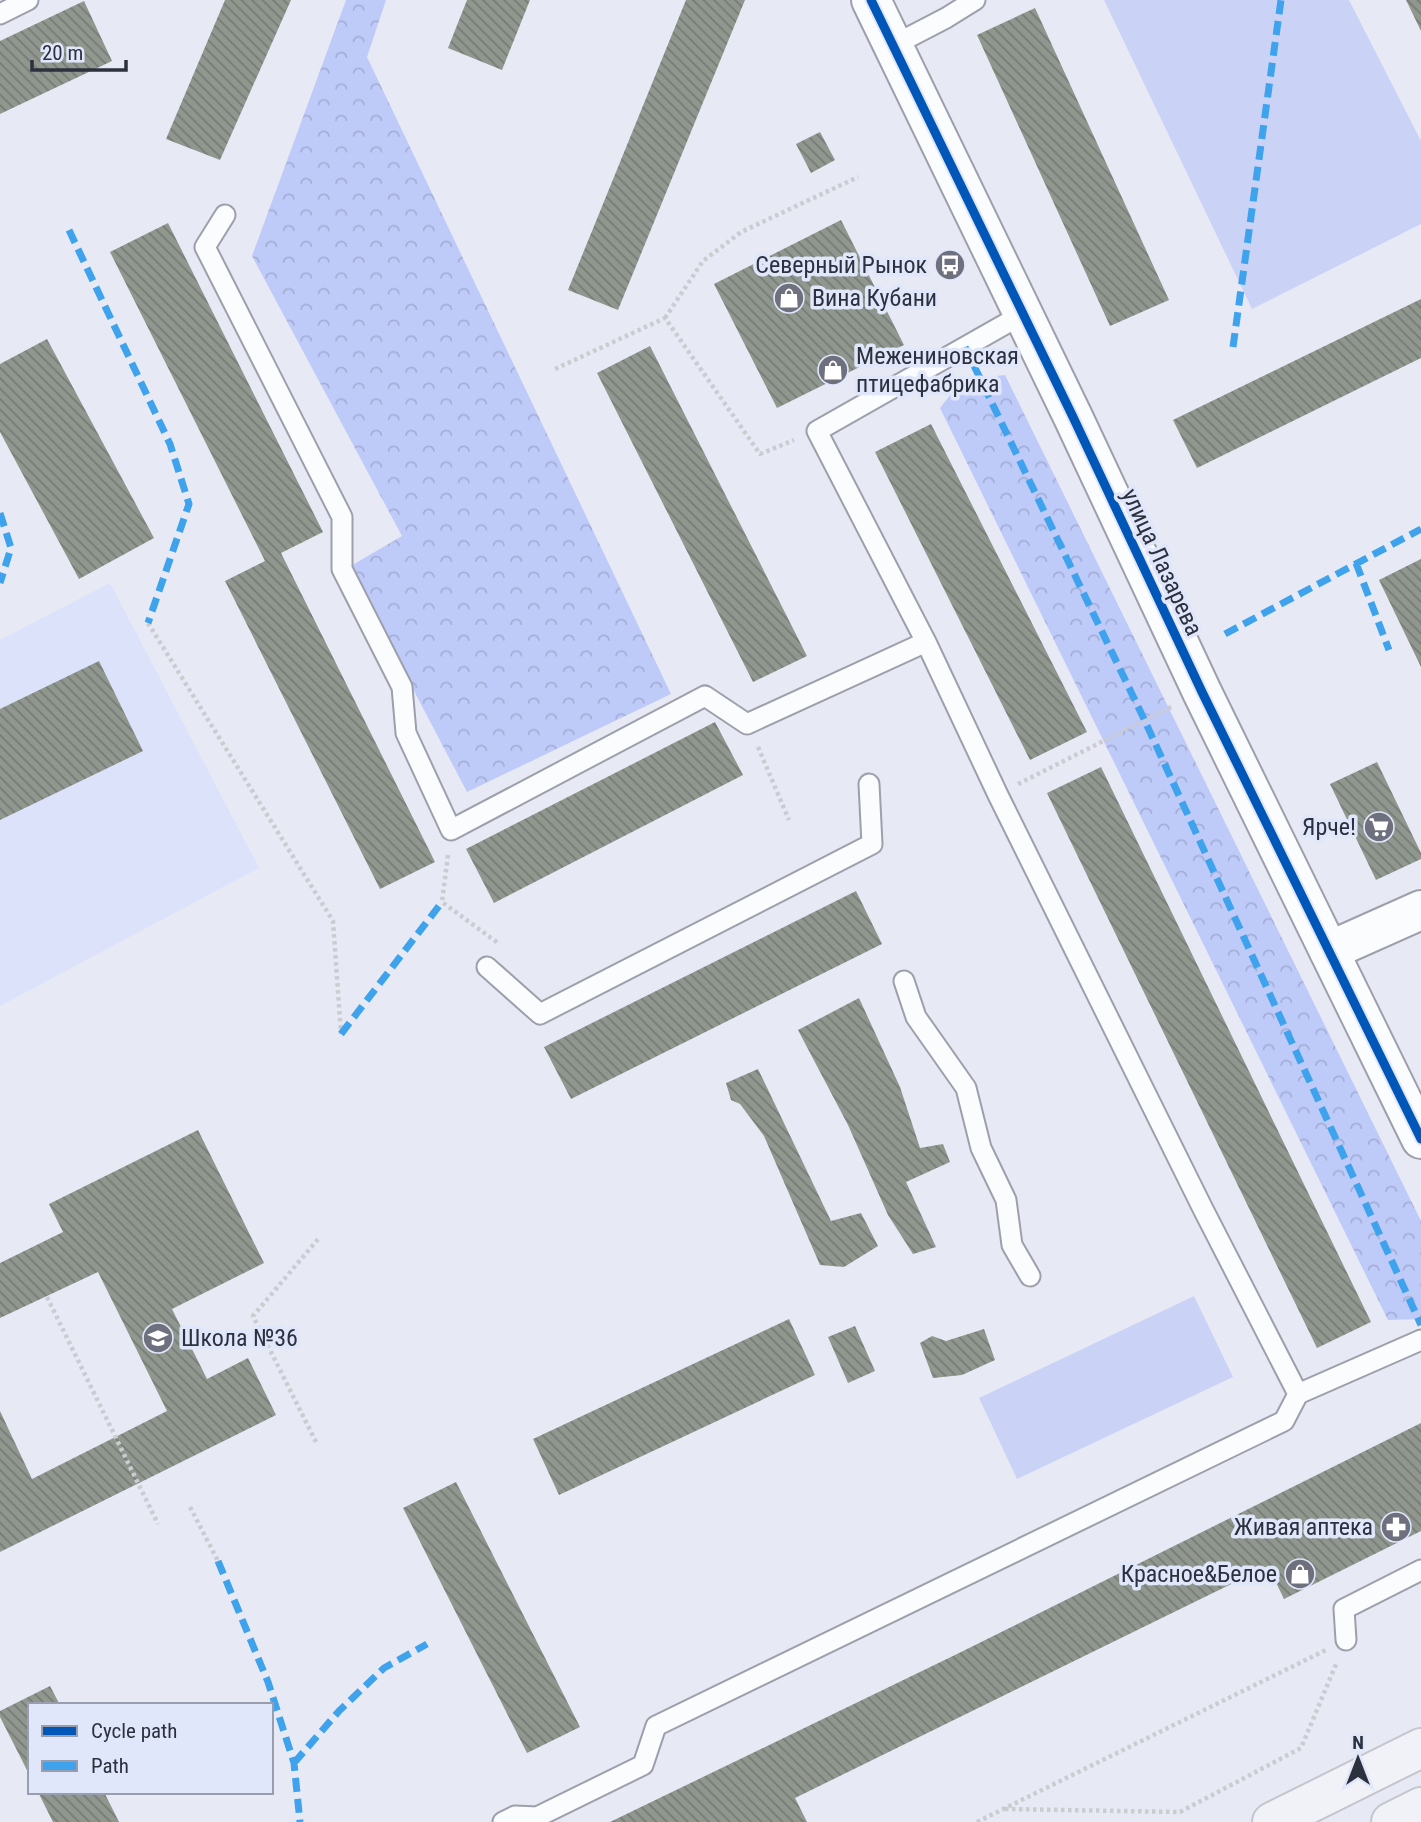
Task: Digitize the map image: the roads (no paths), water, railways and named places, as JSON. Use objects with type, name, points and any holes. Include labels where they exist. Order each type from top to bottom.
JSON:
[{"type":"main road","points":[[1272,1822],[1421,1748]]},
{"type":"main road","points":[[1391,1822],[1421,1807]]},
{"type":"street","name":"улица Лазарева","points":[[872,0],[1202,692],[1421,1139]]},
{"type":"street","points":[[1329,951],[1421,910]]},
{"type":"lane","points":[[0,14],[28,0]]},
{"type":"lane","points":[[894,44],[975,0]]},
{"type":"lane","points":[[225,215],[205,247],[342,517],[342,569],[402,687],[406,733],[451,830],[705,696],[747,724],[926,642]]},
{"type":"lane","points":[[1023,314],[817,432],[926,642],[998,795],[1196,1196],[1298,1395]]},
{"type":"lane","points":[[487,967],[540,1014],[872,844],[869,784]]},
{"type":"lane","points":[[904,981],[916,1017],[966,1088],[981,1148],[1006,1200],[1012,1245],[1030,1276]]},
{"type":"lane","points":[[503,1822],[515,1816],[537,1817],[643,1765],[656,1726],[1283,1421],[1298,1395],[1421,1340]]},
{"type":"lane","points":[[1346,1640],[1344,1609],[1421,1570]]},
{"type":"place","name":"Северный Рынок","points":[[950,265]]},
{"type":"place","name":"Вина Кубани","points":[[789,298]]},
{"type":"place","name":"Межениновская птицефабрика","points":[[833,370]]},
{"type":"place","name":"Ярче!","points":[[1379,827]]},
{"type":"place","name":"Школа №36","points":[[158,1338]]},
{"type":"place","name":"Живая аптека","points":[[1396,1527]]},
{"type":"place","name":"Красное&Белое","points":[[1300,1574]]}]
